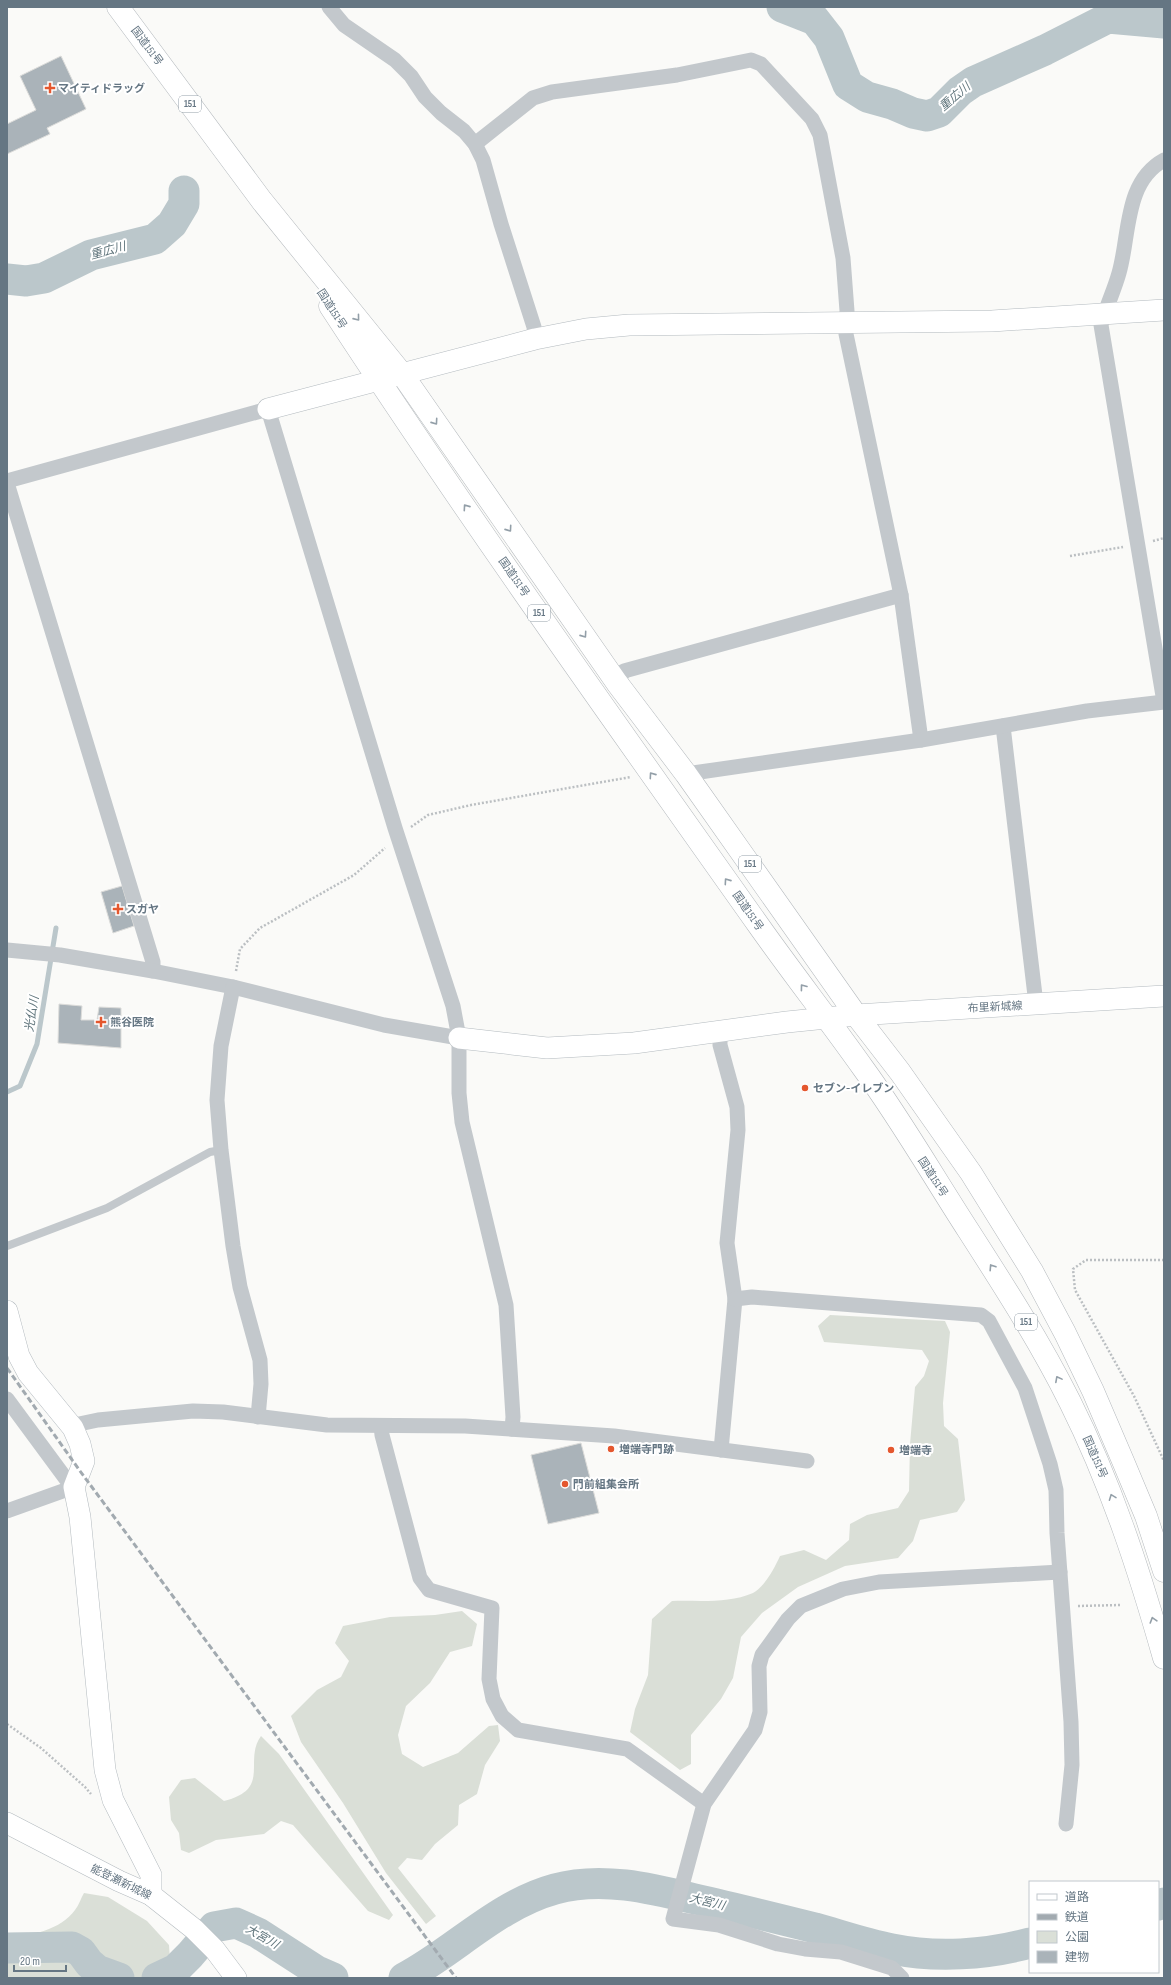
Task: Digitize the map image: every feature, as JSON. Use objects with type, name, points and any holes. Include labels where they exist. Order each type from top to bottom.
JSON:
[{"type":"highway","name":"国道151号","points":[[118,7],[262,201],[402,374],[617,683],[686,774],[856,1015],[900,1072],[971,1173],[1032,1271],[1065,1333],[1093,1391],[1146,1516],[1164,1571]]},
{"type":"highway","name":"国道151号","points":[[262,201],[379,381],[612,718],[870,1078],[1003,1285],[1045,1355],[1071,1404],[1102,1471],[1142,1583],[1164,1658]]},
{"type":"street","points":[[329,7],[344,25],[395,60],[411,76],[425,97],[441,113],[464,131],[475,144],[483,160],[501,224],[534,327],[535,339]]},
{"type":"street","points":[[475,144],[533,98],[552,92],[677,75],[750,60],[761,64],[812,119],[820,135],[843,258],[847,311],[846,334],[901,595],[921,740]]},
{"type":"street","points":[[686,774],[921,740],[1087,711],[1164,702],[1101,325],[1120,271],[1131,207],[1139,185],[1158,163],[1164,160]]},
{"type":"street","points":[[153,971],[153,962],[7,482],[268,409],[535,339],[586,329],[629,325],[992,321],[1164,310]]},
{"type":"street","points":[[268,409],[394,828],[453,1006],[459,1038],[459,1093],[462,1122],[506,1305],[513,1417],[512,1429]]},
{"type":"street","points":[[617,683],[624,671],[901,595]]},
{"type":"street","points":[[1003,726],[1036,1004]]},
{"type":"street","points":[[7,950],[54,954],[153,971],[232,987],[384,1025],[459,1038]]},
{"type":"street","points":[[232,987],[221,1046],[217,1100],[221,1150],[233,1246],[240,1287],[260,1360],[261,1384],[258,1417]]},
{"type":"street","name":"布里新城線","points":[[459,1038],[547,1048],[634,1043],[856,1015],[1164,996]]},
{"type":"street","points":[[720,1032],[720,1045],[737,1107],[738,1130],[726,1243],[735,1299],[720,1450]]},
{"type":"street","points":[[735,1299],[752,1296],[973,1314],[981,1315],[989,1321],[1025,1388],[1050,1464],[1056,1490],[1056,1533],[1064,1607],[1065,1652],[1071,1722],[1072,1765],[1066,1824]]},
{"type":"street","points":[[7,1311],[18,1356],[28,1373],[73,1428],[80,1444],[84,1462],[74,1487],[80,1517],[105,1770],[113,1800],[151,1875],[151,1895]]},
{"type":"street","points":[[7,1399],[69,1483],[74,1487]]},
{"type":"street","points":[[73,1428],[79,1424],[98,1420],[193,1411],[223,1412],[327,1424],[381,1426],[465,1426],[614,1436],[807,1461]]},
{"type":"street","points":[[381,1426],[382,1435],[420,1578],[429,1590],[492,1608],[489,1679],[493,1699],[502,1716],[518,1730],[628,1749],[704,1804]]},
{"type":"street","points":[[7,1511],[74,1487]]},
{"type":"street","points":[[902,1978],[892,1968],[841,1952],[805,1949],[778,1944],[719,1925],[673,1919],[704,1804],[755,1730],[760,1712],[759,1666],[762,1655],[788,1619],[801,1606],[843,1589],[879,1582],[1060,1572]]},
{"type":"street","name":"能登瀬新城線","points":[[7,1823],[119,1881],[151,1895],[194,1929],[215,1950],[236,1978]]},
{"type":"lane","points":[[7,1246],[107,1208],[210,1152],[221,1150]]},
{"type":"path","points":[[1070,556],[1164,538]]},
{"type":"path","points":[[1164,1260],[1086,1260],[1073,1269],[1075,1290],[1134,1396],[1164,1461]]},
{"type":"path","points":[[1064,1607],[1120,1605]]},
{"type":"path","points":[[7,1724],[41,1748],[85,1787],[92,1797]]},
{"type":"green space","points":[[830,1315],[945,1321],[950,1332],[943,1403],[944,1426],[958,1439],[965,1500],[957,1512],[920,1520],[913,1541],[898,1558],[845,1566],[798,1587],[762,1613],[741,1637],[733,1678],[721,1699],[691,1735],[691,1764],[680,1770],[630,1732],[635,1709],[648,1675],[652,1619],[672,1601],[713,1601],[733,1599],[753,1593],[765,1582],[780,1556],[804,1550],[826,1560],[849,1540],[850,1524],[867,1515],[898,1508],[909,1491],[910,1444],[915,1387],[924,1376],[929,1361],[922,1350],[824,1342],[818,1326]]},
{"type":"green space","points":[[462,1611],[477,1624],[472,1646],[450,1652],[430,1683],[406,1706],[398,1735],[402,1754],[423,1767],[458,1753],[489,1726],[498,1725],[500,1741],[485,1765],[477,1794],[459,1805],[458,1825],[435,1844],[422,1860],[407,1858],[398,1868],[436,1916],[426,1924],[386,1873],[343,1803],[301,1742],[291,1716],[317,1690],[341,1677],[349,1661],[335,1643],[343,1626],[390,1617],[435,1615]]},
{"type":"green space","points":[[261,1736],[279,1754],[393,1915],[389,1920],[368,1911],[293,1825],[281,1821],[264,1834],[216,1840],[189,1853],[181,1850],[179,1833],[171,1820],[169,1797],[181,1780],[195,1778],[224,1801],[239,1796],[248,1789],[252,1782],[254,1773],[254,1755],[256,1745]]},
{"type":"green space","points":[[84,1893],[108,1897],[147,1921],[169,1945],[170,1960],[167,1978],[7,1978],[7,1938],[35,1934],[62,1923],[78,1906]]},
{"type":"building","points":[[61,56],[86,109],[47,128],[50,134],[7,154],[7,124],[36,110],[20,76]]},
{"type":"building","points":[[122,886],[134,926],[113,933],[101,892]]},
{"type":"building","points":[[59,1004],[82,1006],[81,1020],[97,1020],[99,1007],[121,1008],[121,1048],[58,1043]]},
{"type":"building","name":"門前組集会所","points":[[581,1443],[599,1513],[548,1524],[531,1455]]},
{"type":"waterway","name":"重広川","points":[[782,7],[815,20],[829,38],[848,85],[867,97],[892,104],[913,113],[927,116],[939,112],[960,91],[973,82],[1045,50],[1108,18],[1164,23]]},
{"type":"waterway","name":"重広川","points":[[7,279],[26,281],[44,278],[91,255],[155,239],[172,224],[184,204],[184,191]]},
{"type":"waterway","name":"光仏川","points":[[7,1092],[20,1086],[37,1044],[56,928]]},
{"type":"waterway","name":"大宮川","points":[[404,1978],[423,1967],[477,1929],[514,1906],[534,1896],[572,1885],[625,1885],[661,1891],[815,1928],[873,1945],[909,1952],[926,1954],[979,1953],[1029,1943]]},
{"type":"waterway","name":"大宮川","points":[[1159,1905],[1164,1903]]},
{"type":"waterway","name":"大宮川","points":[[157,1978],[176,1969],[214,1927],[236,1923],[258,1933],[317,1971],[333,1978]]},
{"type":"waterway","name":"大宮川","points":[[7,1948],[72,1947],[81,1952],[89,1963],[97,1970],[119,1978]]},
{"type":"railway","points":[[7,1368],[80,1471],[456,1978]]},
{"type":"place","name":"マイティドラッグ","points":[[50,88]]},
{"type":"place","name":"スガヤ","points":[[118,909]]},
{"type":"place","name":"熊谷医院","points":[[101,1022]]},
{"type":"place","name":"セブン-イレブン","points":[[805,1088]]},
{"type":"place","name":"増端寺門跡","points":[[611,1449]]},
{"type":"place","name":"増端寺","points":[[891,1450]]},
{"type":"place","name":"門前組集会所","points":[[565,1484]]}]
